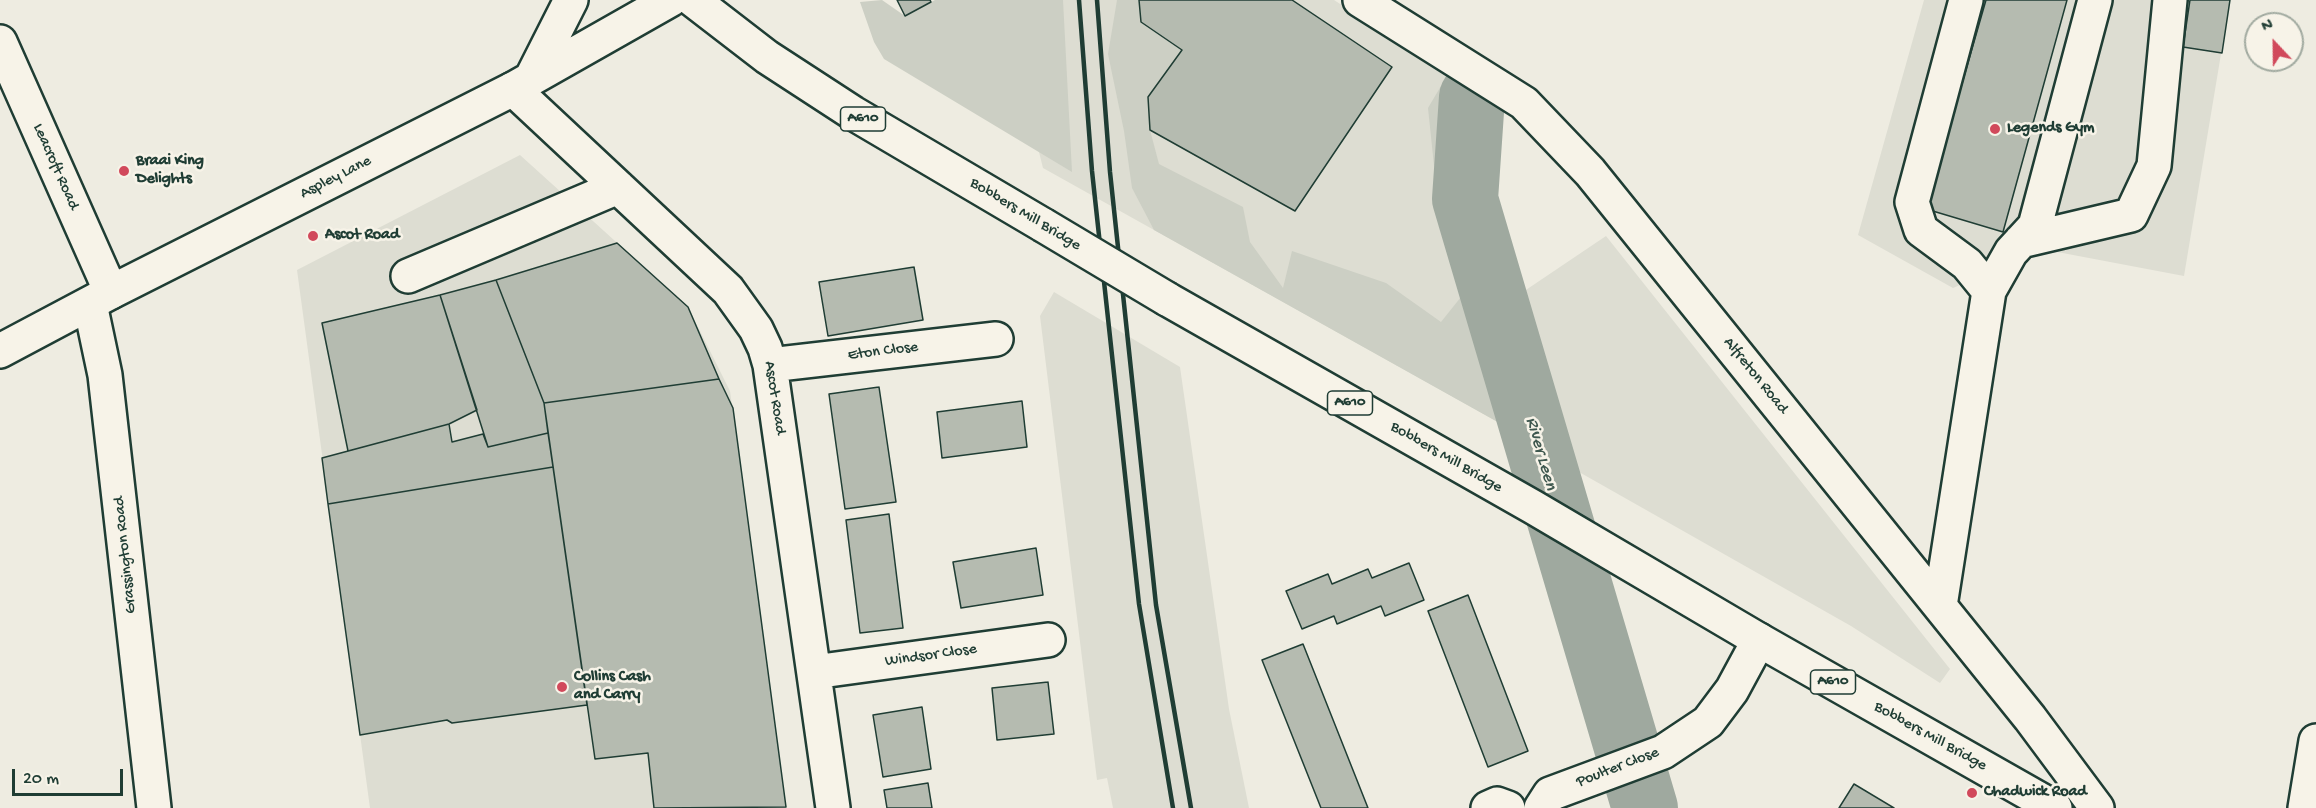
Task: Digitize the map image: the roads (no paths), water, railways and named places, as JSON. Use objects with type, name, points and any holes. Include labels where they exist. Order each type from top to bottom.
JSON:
[{"type":"street","points":[[523,83],[571,0]]},
{"type":"street","name":"Aspley Lane","points":[[0,351],[523,83],[670,0]]},
{"type":"street","name":"Bobbers Mill Bridge","points":[[693,0],[766,57],[853,114],[1167,299],[2055,808]]},
{"type":"street","name":"Alfreton Road","points":[[1360,0],[1524,103],[1590,172],[2030,718],[2097,808]]},
{"type":"street","points":[[1966,0],[1912,202],[1921,230],[1967,264],[1989,291]]},
{"type":"street","points":[[1940,606],[1989,291],[2011,252],[2035,226],[2095,0]]},
{"type":"street","points":[[2021,241],[2131,215],[2154,166],[2170,0]]},
{"type":"street","name":"Leacroft Road","points":[[0,42],[101,298]]},
{"type":"street","name":"Ascot Road","points":[[523,83],[618,187],[728,290],[756,329],[765,348],[770,365],[833,808]]},
{"type":"street","points":[[408,276],[618,187]]},
{"type":"street","name":"Grassington Road","points":[[101,298],[105,375],[154,808]]},
{"type":"street","name":"Eton Close","points":[[770,365],[996,339]]},
{"type":"street","name":"Windsor Close","points":[[814,672],[1048,640]]},
{"type":"street","name":"Poulter Close","points":[[1541,808],[1550,794],[1663,752],[1708,722],[1732,690],[1759,640]]},
{"type":"street","points":[[2305,808],[2316,741]]},
{"type":"street","points":[[1488,808],[1497,804],[1508,808]]},
{"type":"waterway","name":"River Leen","points":[[1472,97],[1465,199],[1645,808]]},
{"type":"railway","points":[[1079,0],[1092,171],[1139,604],[1173,808]]},
{"type":"railway","points":[[1097,0],[1110,172],[1156,605],[1191,808]]},
{"type":"place","name":"Legends Gym","points":[[1995,129]]},
{"type":"place","name":"Braai King Delights","points":[[124,171]]},
{"type":"place","name":"Ascot Road","points":[[313,236]]},
{"type":"place","name":"Collins Cash and Carry","points":[[562,687]]},
{"type":"place","name":"Chadwick Road","points":[[1972,793]]}]
